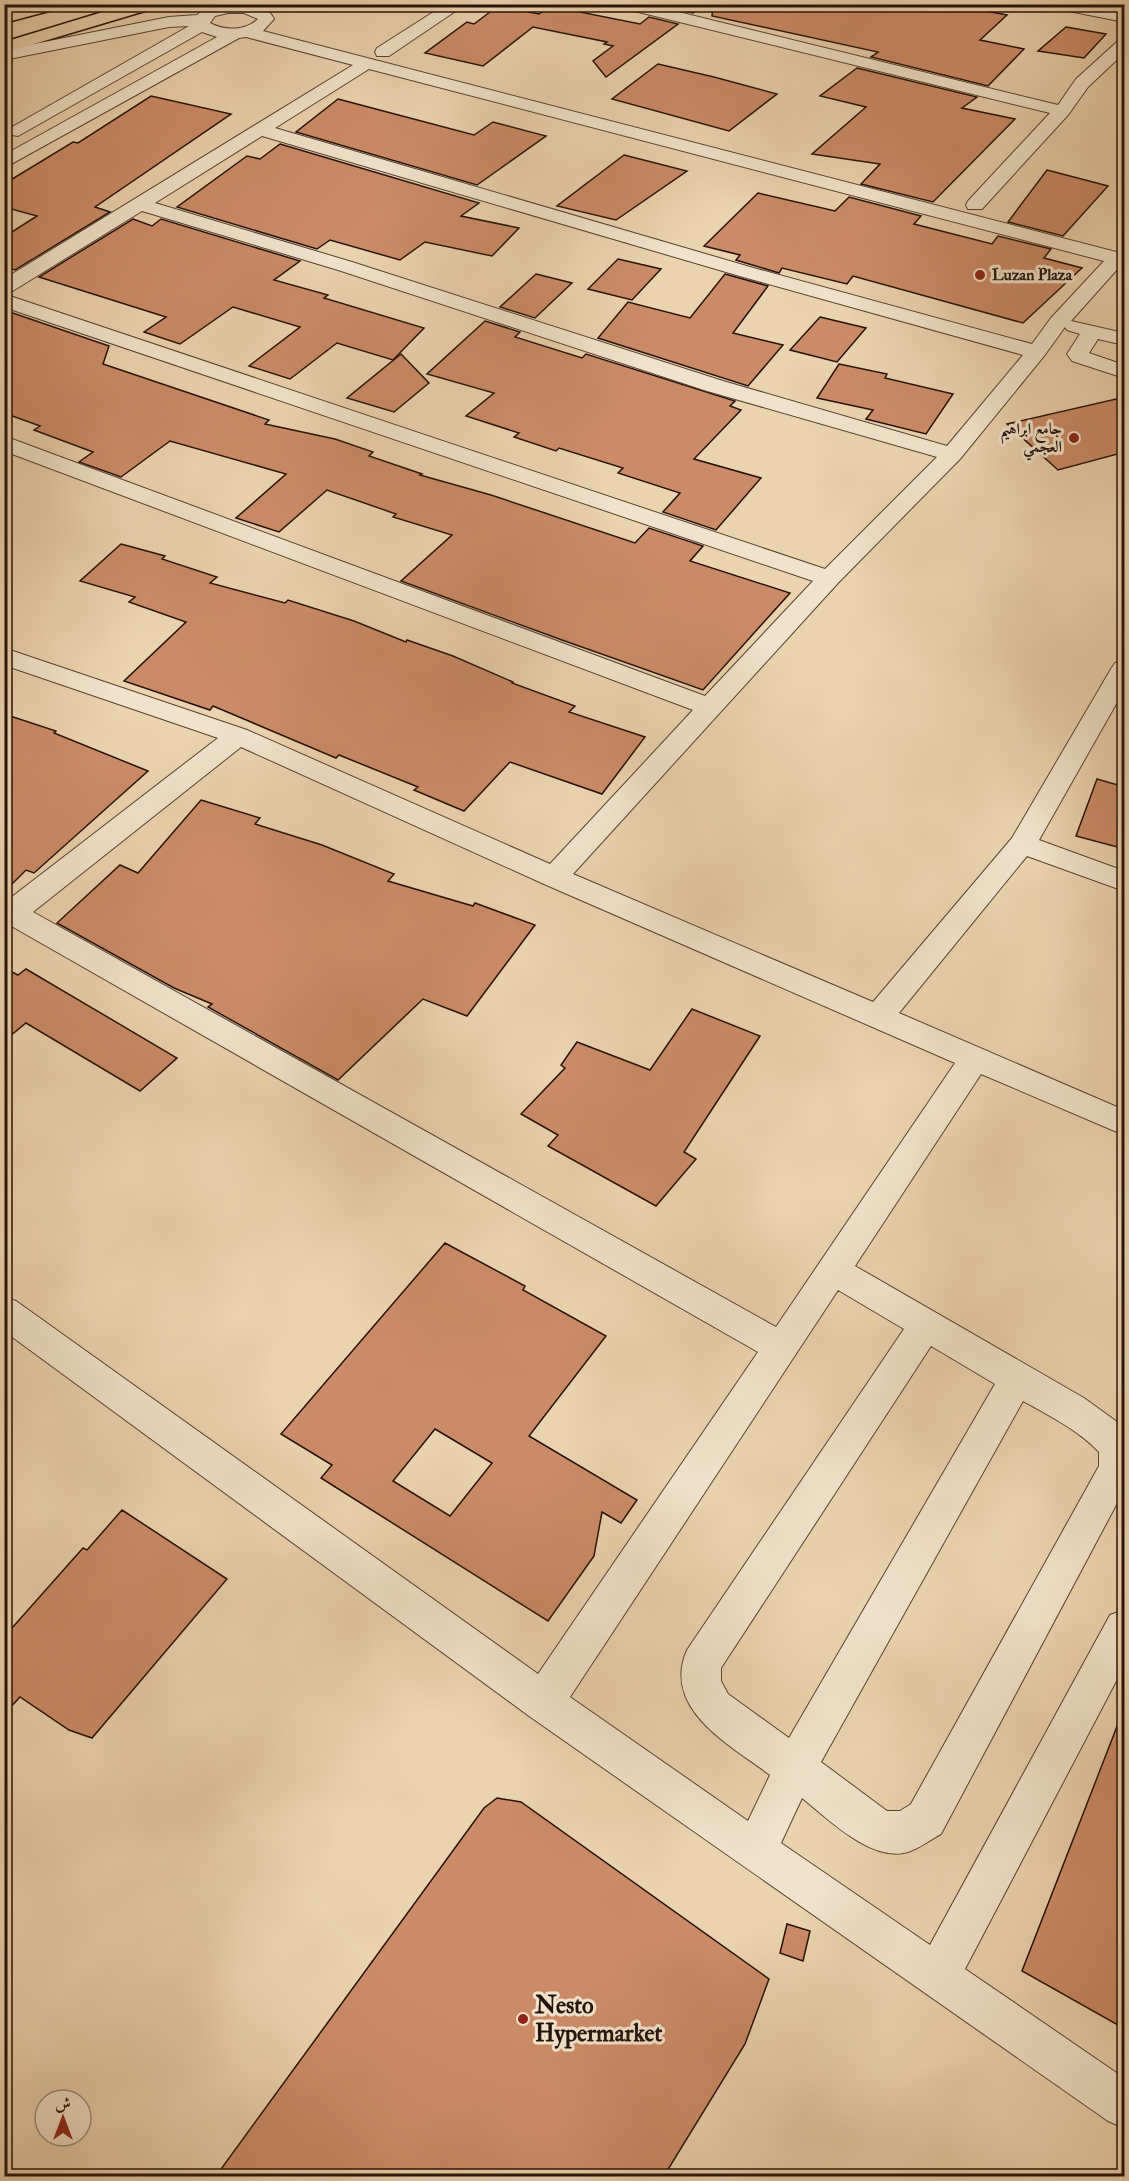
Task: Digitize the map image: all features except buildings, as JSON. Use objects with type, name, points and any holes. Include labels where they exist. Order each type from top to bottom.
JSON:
[{"type":"main road","points":[[4,18],[54,4]]},
{"type":"main road","points":[[4,48],[149,4]]},
{"type":"street","points":[[383,52],[458,4]]},
{"type":"street","points":[[624,4],[1062,111]]},
{"type":"street","points":[[1059,4],[1125,17]]},
{"type":"street","points":[[4,138],[84,93],[114,101],[105,81],[201,23],[204,16],[217,10],[238,8],[261,12],[383,52],[975,205],[1122,254]]},
{"type":"street","points":[[4,163],[241,32],[261,12]]},
{"type":"street","points":[[4,55],[169,22],[201,23],[215,32],[241,32],[1122,254]]},
{"type":"street","points":[[975,205],[1062,111],[1082,83],[1125,45]]},
{"type":"street","points":[[4,288],[366,64]]},
{"type":"street","points":[[261,130],[750,273],[1037,352]]},
{"type":"street","points":[[139,204],[345,266],[715,386],[952,454]]},
{"type":"street","points":[[554,877],[829,578],[952,454],[1037,352],[1058,322],[1122,254]]},
{"type":"street","points":[[4,300],[829,578]]},
{"type":"street","points":[[1058,322],[1125,339]]},
{"type":"street","points":[[1092,331],[1078,354],[1079,357],[1125,372]]},
{"type":"street","points":[[4,443],[709,707]]},
{"type":"street","points":[[4,656],[238,736],[554,877],[1125,1124]]},
{"type":"street","points":[[878,1017],[1022,844],[1122,678]]},
{"type":"street","points":[[238,736],[8,916],[782,1348]]},
{"type":"street","points":[[1022,844],[1125,881]]},
{"type":"street","points":[[543,1702],[975,1059]]},
{"type":"street","points":[[834,1270],[1103,1430],[1118,1446],[1117,1468],[926,1819],[905,1832],[881,1832],[714,1708],[701,1684],[701,1663],[926,1325]]},
{"type":"street","points":[[4,1311],[543,1702],[755,1851],[1125,2105]]},
{"type":"street","points":[[755,1851],[795,1767],[1017,1379]]},
{"type":"street","points":[[938,1975],[1125,1628]]},
{"type":"place","name":"Luzan Plaza","points":[[980,275]]},
{"type":"place","name":"جامع ابراهيم العجمي","points":[[1074,438]]},
{"type":"place","name":"Nesto Hypermarket","points":[[523,2019]]}]
